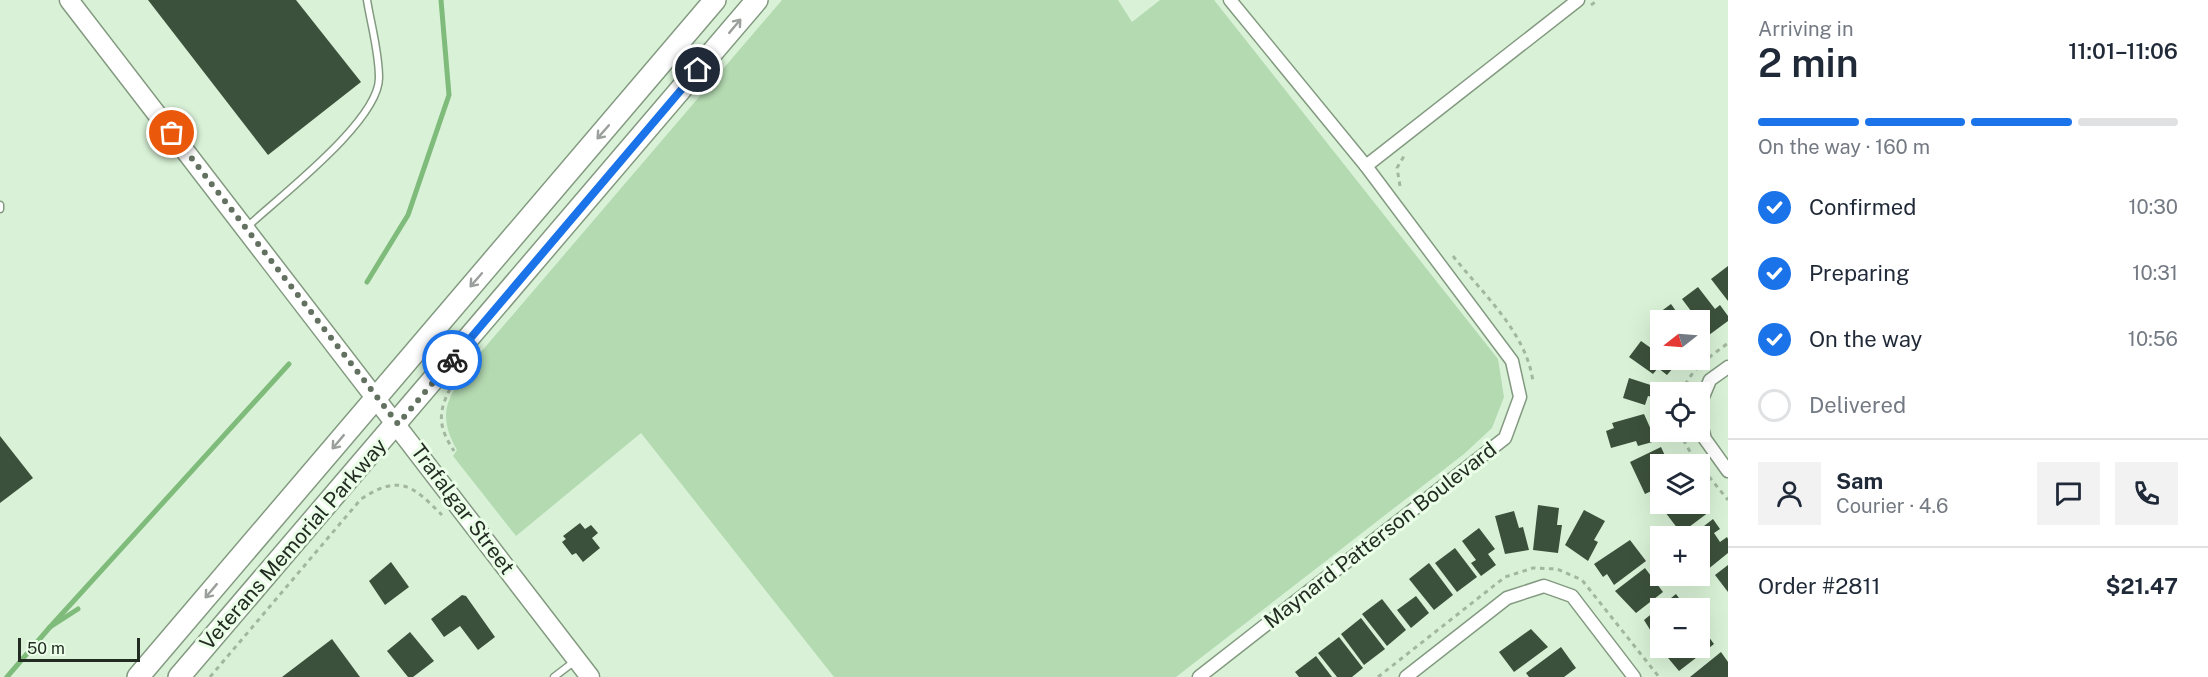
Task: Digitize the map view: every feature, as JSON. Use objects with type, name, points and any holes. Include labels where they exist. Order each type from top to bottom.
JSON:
[{"type":"highway","name":"Veterans Memorial Parkway","points":[[138,677],[715,0]]},
{"type":"highway","name":"Veterans Memorial Parkway","points":[[179,677],[398,424],[757,0]]},
{"type":"main road","name":"Trafalgar Street","points":[[69,0],[398,424],[590,677]]},
{"type":"street","name":"Maynard Patterson Boulevard","points":[[1199,677],[1505,438],[1520,397],[1512,361],[1366,166],[1230,0]]},
{"type":"street","points":[[1366,166],[1578,0]]},
{"type":"street","points":[[1709,382],[1728,367]]},
{"type":"street","points":[[1707,442],[1728,471]]},
{"type":"street","points":[[1406,677],[1507,598],[1544,586],[1572,596],[1634,677]]},
{"type":"lane","points":[[245,228],[339,143],[371,103],[379,78],[367,0]]},
{"type":"lane","points":[[554,677],[577,659]]},
{"type":"path","points":[[1589,8],[1598,0]]},
{"type":"path","points":[[1404,194],[1397,179],[1397,168],[1403,156],[1412,149]]},
{"type":"path","points":[[1446,247],[1517,336],[1531,364],[1533,384]]},
{"type":"path","points":[[1685,382],[1699,366],[1728,343]]},
{"type":"path","points":[[1685,442],[1693,457],[1728,500]]},
{"type":"path","points":[[210,677],[361,499],[381,486],[406,486],[424,497],[444,517]]},
{"type":"path","points":[[1378,677],[1505,577],[1533,568],[1557,569],[1582,580],[1659,677]]},
{"type":"green space","points":[[782,0],[1118,0],[1132,22],[1160,0],[1214,0],[1498,359],[1504,397],[1492,428],[1464,454],[1176,677],[834,677],[641,433],[516,536],[453,456],[457,450],[447,424],[448,402],[475,359]]},
{"type":"building","points":[[148,0],[296,0],[361,82],[268,155]]},
{"type":"building","points":[[1728,266],[1728,301],[1711,279]]},
{"type":"building","points":[[1698,287],[1715,309],[1720,305],[1728,316],[1728,321],[1710,334],[1710,310],[1690,310],[1682,299]]},
{"type":"building","points":[[1671,304],[1675,310],[1663,310]]},
{"type":"building","points":[[1641,341],[1650,347],[1650,370],[1656,370],[1653,374],[1629,357]]},
{"type":"building","points":[[1661,370],[1671,370],[1667,375]]},
{"type":"building","points":[[1629,378],[1650,385],[1650,396],[1648,396],[1645,405],[1623,398]]},
{"type":"building","points":[[1644,414],[1650,428],[1650,442],[1652,442],[1638,446],[1636,441],[1611,448],[1606,431],[1614,428],[1612,423]]},
{"type":"building","points":[[0,436],[33,478],[0,503]]},
{"type":"building","points":[[1661,447],[1664,454],[1650,454],[1650,492],[1645,494],[1630,462]]},
{"type":"building","points":[[1538,505],[1559,508],[1557,525],[1562,525],[1558,553],[1533,550]]},
{"type":"building","points":[[1584,510],[1605,521],[1594,540],[1598,542],[1588,561],[1565,545]]},
{"type":"building","points":[[1514,511],[1519,528],[1523,527],[1529,550],[1505,554],[1495,516]]},
{"type":"building","points":[[1667,514],[1706,514],[1690,526],[1676,526]]},
{"type":"building","points":[[1713,519],[1720,529],[1714,533],[1720,542],[1727,537],[1728,539],[1728,553],[1710,568],[1710,526],[1704,526]]},
{"type":"building","points":[[580,523],[585,529],[591,525],[598,533],[592,538],[600,548],[583,562],[576,553],[572,555],[562,542],[566,539],[563,536]]},
{"type":"building","points":[[1479,528],[1495,549],[1488,554],[1496,565],[1481,576],[1471,563],[1476,560],[1462,541]]},
{"type":"building","points":[[1630,540],[1646,561],[1614,585],[1607,574],[1603,577],[1594,564]]},
{"type":"building","points":[[1455,548],[1477,577],[1457,592],[1435,563]]},
{"type":"building","points":[[391,562],[409,587],[385,605],[369,581]]},
{"type":"building","points":[[1429,563],[1453,595],[1434,610],[1409,579]]},
{"type":"building","points":[[1728,565],[1728,592],[1715,575]]},
{"type":"building","points":[[1645,568],[1650,575],[1650,586],[1658,586],[1663,592],[1655,598],[1650,598],[1650,602],[1636,613],[1615,591]]},
{"type":"building","points":[[462,595],[466,596],[495,637],[478,650],[460,626],[444,637],[431,619]]},
{"type":"building","points":[[1416,596],[1429,613],[1411,628],[1397,610]]},
{"type":"building","points":[[1382,599],[1406,630],[1387,646],[1362,614]]},
{"type":"building","points":[[1650,615],[1650,630],[1644,620]]},
{"type":"building","points":[[1361,618],[1385,649],[1364,665],[1341,634]]},
{"type":"building","points":[[1531,629],[1548,647],[1514,672],[1499,652]]},
{"type":"building","points":[[410,632],[434,661],[413,677],[408,677],[387,651]]},
{"type":"building","points":[[1339,637],[1363,668],[1352,677],[1337,677],[1318,653]]},
{"type":"building","points":[[332,639],[360,677],[282,677]]},
{"type":"building","points":[[1561,647],[1576,668],[1564,677],[1529,677],[1526,673]]},
{"type":"building","points":[[1721,652],[1728,662],[1728,677],[1690,677]]},
{"type":"building","points":[[1316,656],[1332,677],[1299,677],[1295,672]]},
{"type":"building","points":[[1668,658],[1696,658],[1679,671]]},
{"type":"waterway","points":[[367,282],[408,215],[449,95],[441,0]]},
{"type":"waterway","points":[[50,627],[289,364]]},
{"type":"waterway","points":[[7,677],[50,627],[78,609]]},
{"type":"way so far","points":[[172,133],[398,424],[452,360]]},
{"type":"route","points":[[452,360],[698,70]]}]
